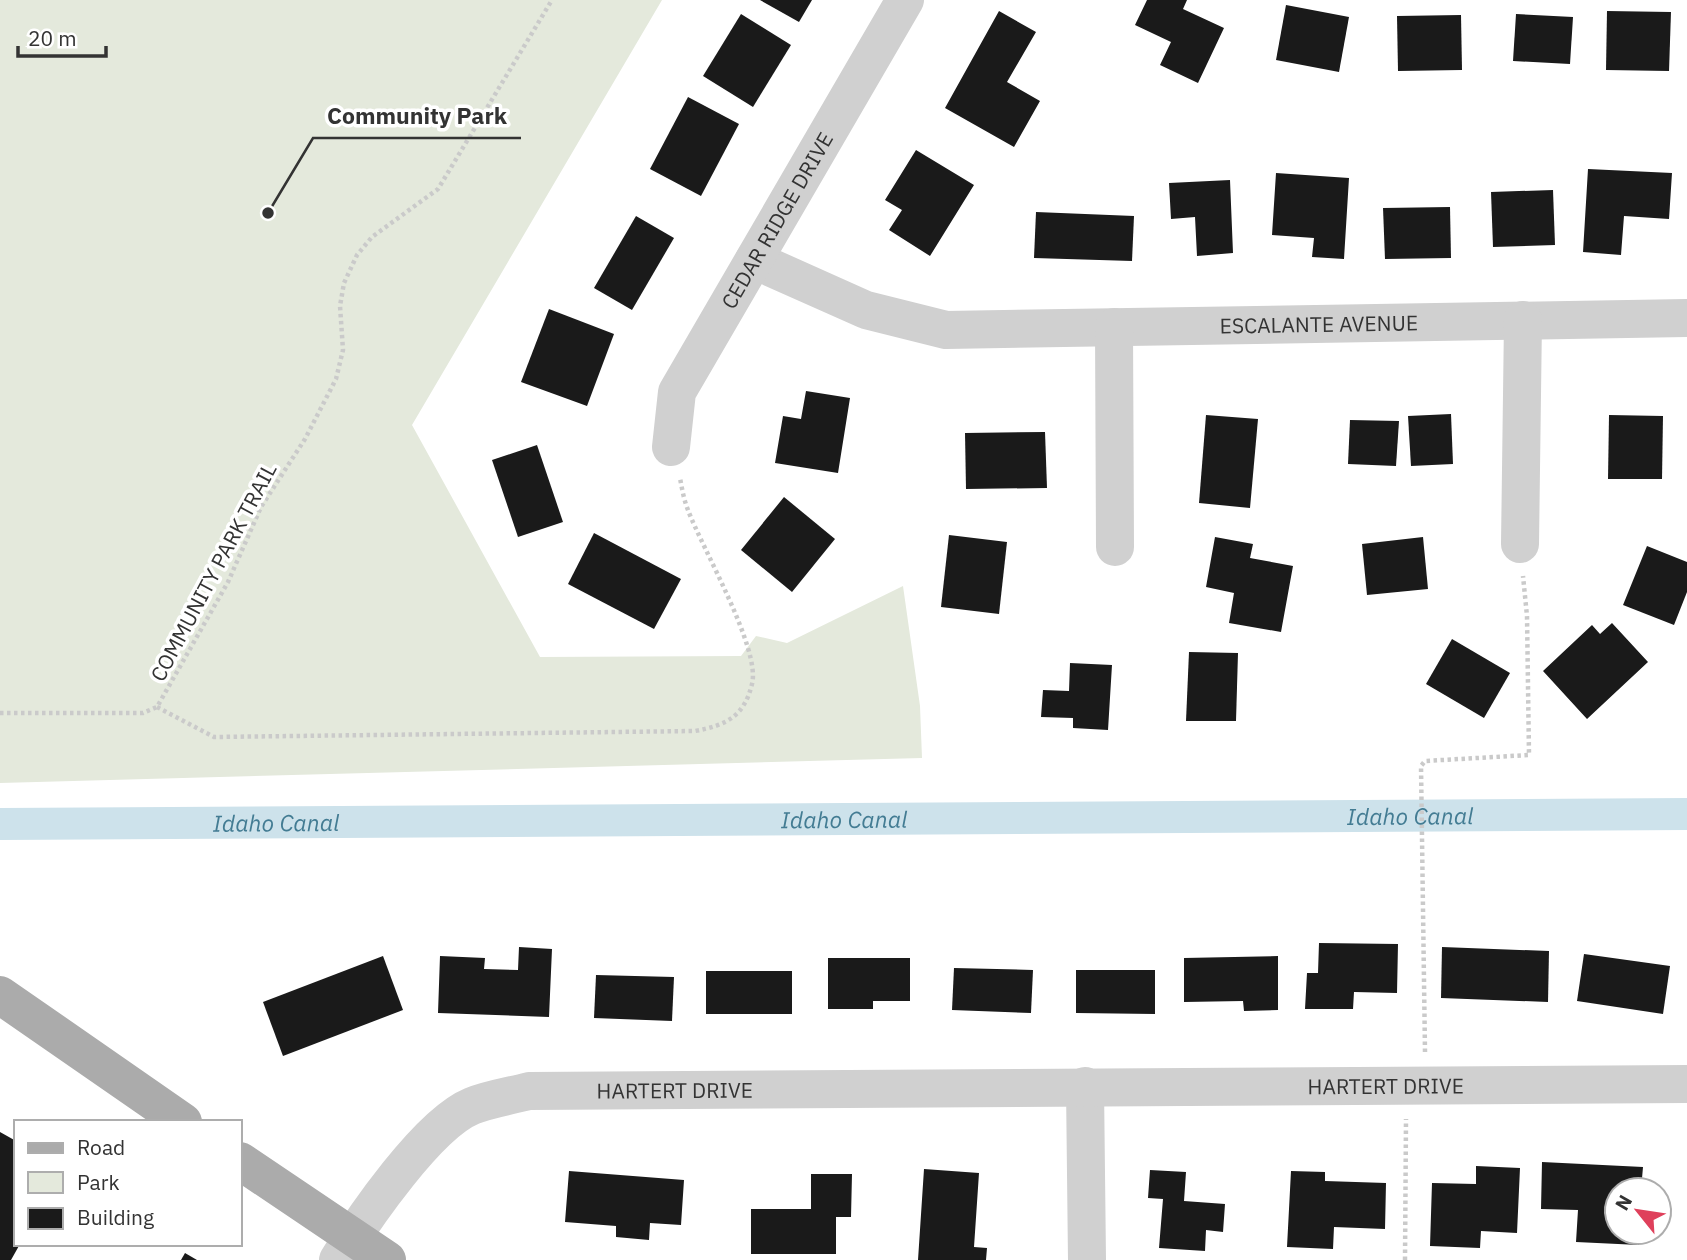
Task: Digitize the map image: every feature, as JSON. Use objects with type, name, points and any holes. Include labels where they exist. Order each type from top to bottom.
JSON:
[{"type":"main road","points":[[0,995],[180,1120]]},
{"type":"main road","points":[[242,1163],[345,1249],[387,1260]]},
{"type":"street","name":"CEDAR RIDGE DRIVE","points":[[671,447],[677,392],[905,0]]},
{"type":"street","name":"ESCALANTE AVENUE","points":[[754,260],[866,310],[946,330],[1687,318]]},
{"type":"street","points":[[1520,544],[1523,320]]},
{"type":"street","points":[[1114,327],[1115,547]]},
{"type":"street","name":"HARTERT DRIVE","points":[[345,1249],[442,1125],[471,1107],[529,1091],[1687,1084]]},
{"type":"street","points":[[1085,1086],[1087,1260]]},
{"type":"path","name":"COMMUNITY PARK TRAIL","points":[[0,713],[144,713],[157,707],[228,582],[261,507],[305,439],[336,379],[343,350],[340,306],[344,283],[357,255],[372,237],[438,189],[552,0]]},
{"type":"path","points":[[157,707],[214,737],[695,732],[721,726],[741,711],[753,682],[749,651],[688,509],[671,447]]},
{"type":"path","points":[[1425,1054],[1421,766],[1425,761],[1530,755],[1527,616],[1520,544]]},
{"type":"path","points":[[1405,1260],[1404,1126],[1407,1115]]},
{"type":"green space","points":[[0,0],[662,0],[412,425],[540,657],[741,656],[756,636],[787,643],[903,586],[920,706],[922,758],[0,783]]},
{"type":"building","points":[[760,0],[812,0],[799,22]]},
{"type":"building","points":[[1147,0],[1187,0],[1183,9],[1224,28],[1198,83],[1160,65],[1171,42],[1135,25]]},
{"type":"building","points":[[1286,5],[1349,17],[1339,72],[1276,60]]},
{"type":"building","points":[[999,11],[1036,32],[1007,82],[1040,101],[1014,147],[945,108]]},
{"type":"building","points":[[1607,11],[1671,12],[1669,71],[1606,70]]},
{"type":"building","points":[[741,14],[791,45],[753,107],[703,76]]},
{"type":"building","points":[[1516,14],[1573,17],[1570,64],[1513,61]]},
{"type":"building","points":[[1461,15],[1462,70],[1398,71],[1397,16]]},
{"type":"building","points":[[688,97],[739,124],[701,196],[650,169]]},
{"type":"building","points":[[916,150],[974,185],[930,256],[889,230],[902,210],[885,200]]},
{"type":"building","points":[[1588,169],[1672,173],[1669,219],[1624,216],[1621,255],[1583,252]]},
{"type":"building","points":[[1276,173],[1349,178],[1344,259],[1312,257],[1314,238],[1272,235]]},
{"type":"building","points":[[1230,180],[1233,253],[1197,256],[1195,217],[1171,219],[1169,183]]},
{"type":"building","points":[[1553,190],[1555,245],[1493,247],[1491,192]]},
{"type":"building","points":[[1450,207],[1451,258],[1385,259],[1383,208]]},
{"type":"building","points":[[1036,212],[1134,216],[1132,261],[1034,258]]},
{"type":"building","points":[[636,216],[674,238],[632,310],[594,288]]},
{"type":"building","points":[[549,309],[614,334],[587,406],[521,382]]},
{"type":"building","points":[[806,391],[850,398],[838,473],[775,463],[783,416],[801,419]]},
{"type":"building","points":[[1451,414],[1453,464],[1411,466],[1408,416]]},
{"type":"building","points":[[1206,415],[1258,419],[1250,508],[1199,503]]},
{"type":"building","points":[[1609,415],[1663,416],[1662,479],[1608,479]]},
{"type":"building","points":[[1350,420],[1399,421],[1396,466],[1348,464]]},
{"type":"building","points":[[1045,432],[1047,488],[966,489],[965,433]]},
{"type":"building","points":[[537,445],[563,522],[518,537],[492,460]]},
{"type":"building","points":[[784,497],[835,539],[792,592],[741,550]]},
{"type":"building","points":[[594,533],[681,579],[654,629],[568,584]]},
{"type":"building","points":[[949,535],[1007,542],[999,614],[941,607]]},
{"type":"building","points":[[1215,537],[1253,544],[1250,558],[1293,566],[1281,632],[1229,623],[1234,593],[1206,587]]},
{"type":"building","points":[[1423,537],[1428,589],[1367,595],[1362,544]]},
{"type":"building","points":[[1647,546],[1687,562],[1687,592],[1674,625],[1623,605]]},
{"type":"building","points":[[1612,623],[1648,662],[1587,719],[1543,671],[1592,625],[1600,634]]},
{"type":"building","points":[[1452,639],[1510,673],[1484,718],[1426,684]]},
{"type":"building","points":[[1189,652],[1238,653],[1236,721],[1186,721]]},
{"type":"building","points":[[1070,663],[1112,665],[1108,730],[1073,728],[1073,718],[1041,717],[1043,690],[1069,691]]},
{"type":"building","points":[[1319,943],[1398,944],[1397,993],[1354,992],[1353,1009],[1305,1009],[1307,973],[1318,973]]},
{"type":"building","points":[[519,947],[552,949],[549,1017],[438,1013],[440,956],[485,958],[484,969],[518,970]]},
{"type":"building","points":[[1442,947],[1549,951],[1548,1002],[1441,998]]},
{"type":"building","points":[[1584,954],[1670,966],[1663,1014],[1577,1001]]},
{"type":"building","points":[[383,956],[403,1010],[283,1056],[263,1002]]},
{"type":"building","points":[[1278,956],[1278,1010],[1244,1011],[1243,1001],[1184,1002],[1184,958]]},
{"type":"building","points":[[828,958],[910,958],[910,1001],[873,1001],[873,1009],[828,1009]]},
{"type":"building","points":[[954,968],[1033,970],[1031,1013],[952,1010]]},
{"type":"building","points":[[1076,970],[1155,970],[1155,1014],[1076,1013]]},
{"type":"building","points":[[706,971],[792,971],[792,1014],[706,1014]]},
{"type":"building","points":[[596,975],[674,977],[672,1021],[594,1018]]},
{"type":"building","points":[[0,1132],[14,1140],[14,1246],[19,1246],[11,1260],[0,1260]]},
{"type":"building","points":[[1542,1162],[1643,1167],[1642,1176],[1603,1176],[1603,1243],[1576,1242],[1578,1210],[1541,1209]]},
{"type":"building","points":[[1476,1166],[1520,1168],[1517,1233],[1481,1231],[1480,1248],[1430,1246],[1432,1183],[1476,1184]]},
{"type":"building","points":[[924,1169],[979,1173],[974,1247],[987,1248],[986,1260],[918,1260]]},
{"type":"building","points":[[1150,1170],[1186,1172],[1184,1201],[1225,1204],[1223,1232],[1206,1230],[1205,1251],[1159,1248],[1163,1199],[1148,1198]]},
{"type":"building","points":[[569,1171],[684,1180],[681,1225],[650,1223],[649,1240],[616,1237],[616,1226],[565,1222]]},
{"type":"building","points":[[1291,1171],[1325,1172],[1325,1181],[1386,1183],[1385,1229],[1334,1227],[1333,1249],[1287,1247]]},
{"type":"building","points":[[811,1174],[852,1174],[851,1217],[836,1217],[836,1254],[751,1254],[751,1209],[811,1209]]},
{"type":"building","points":[[185,1253],[197,1260],[181,1260]]},
{"type":"waterway","name":"Idaho Canal","points":[[0,824],[1687,814]]},
{"type":"place","name":"Community Park","points":[[268,213]]}]
